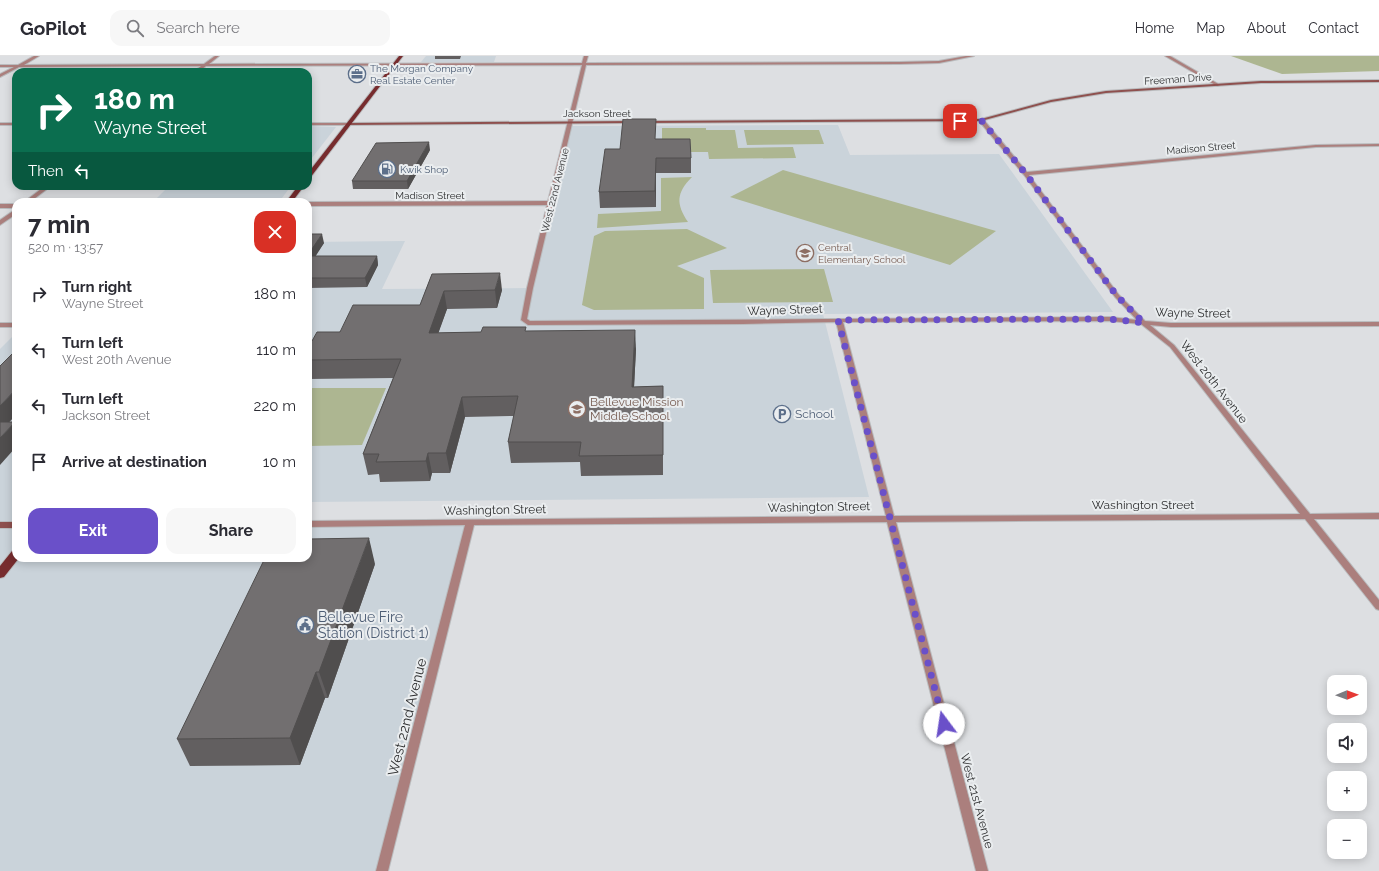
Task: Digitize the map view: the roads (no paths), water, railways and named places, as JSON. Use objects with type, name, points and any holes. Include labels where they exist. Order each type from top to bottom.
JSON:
[{"type":"main road","points":[[312,172],[401,56]]},
{"type":"main road","points":[[0,574],[12,559]]},
{"type":"street","points":[[15,68],[37,56]]},
{"type":"street","points":[[201,68],[217,56]]},
{"type":"street","name":"West 22nd Avenue","points":[[528,323],[524,320],[525,315],[586,56]]},
{"type":"street","points":[[0,66],[858,64],[927,63],[972,56]]},
{"type":"street","points":[[1167,56],[1218,85]]},
{"type":"street","points":[[0,76],[12,70]]},
{"type":"street","name":"Freeman Drive","points":[[981,120],[1082,95],[1291,81],[1379,81]]},
{"type":"street","name":"Jackson Street","points":[[642,122],[981,120]]},
{"type":"street","name":"West 20th Avenue","points":[[981,120],[1026,174],[1117,296],[1144,323],[1172,346],[1379,607]]},
{"type":"street","name":"Jackson Street","points":[[312,124],[634,122]]},
{"type":"street","points":[[0,124],[12,124]]},
{"type":"street","name":"Madison Street","points":[[1026,174],[1316,146],[1379,145]]},
{"type":"street","points":[[32,198],[43,190]]},
{"type":"street","name":"Madison Street","points":[[312,204],[552,203]]},
{"type":"street","points":[[0,206],[12,206]]},
{"type":"street","points":[[0,223],[12,214]]},
{"type":"street","name":"Wayne Street","points":[[528,323],[1110,319],[1171,325],[1379,324]]},
{"type":"street","name":"West 21st Avenue","points":[[838,320],[982,871]]},
{"type":"street","points":[[0,325],[12,325]]},
{"type":"street","name":"Washington Street","points":[[312,524],[1379,516]]},
{"type":"street","name":"West 22nd Avenue","points":[[382,871],[470,523]]},
{"type":"street","points":[[0,525],[12,525]]},
{"type":"place","name":"The Morgan Company Real Estate Center","points":[[357,74]]},
{"type":"place","name":"Kwik Shop","points":[[387,169]]},
{"type":"place","name":"Central Elementary School","points":[[805,253]]},
{"type":"place","name":"Bellevue Mission Middle School","points":[[577,409]]},
{"type":"place","name":"School","points":[[782,414]]},
{"type":"place","name":"Bellevue Fire Station (District 1)","points":[[305,625]]}]
